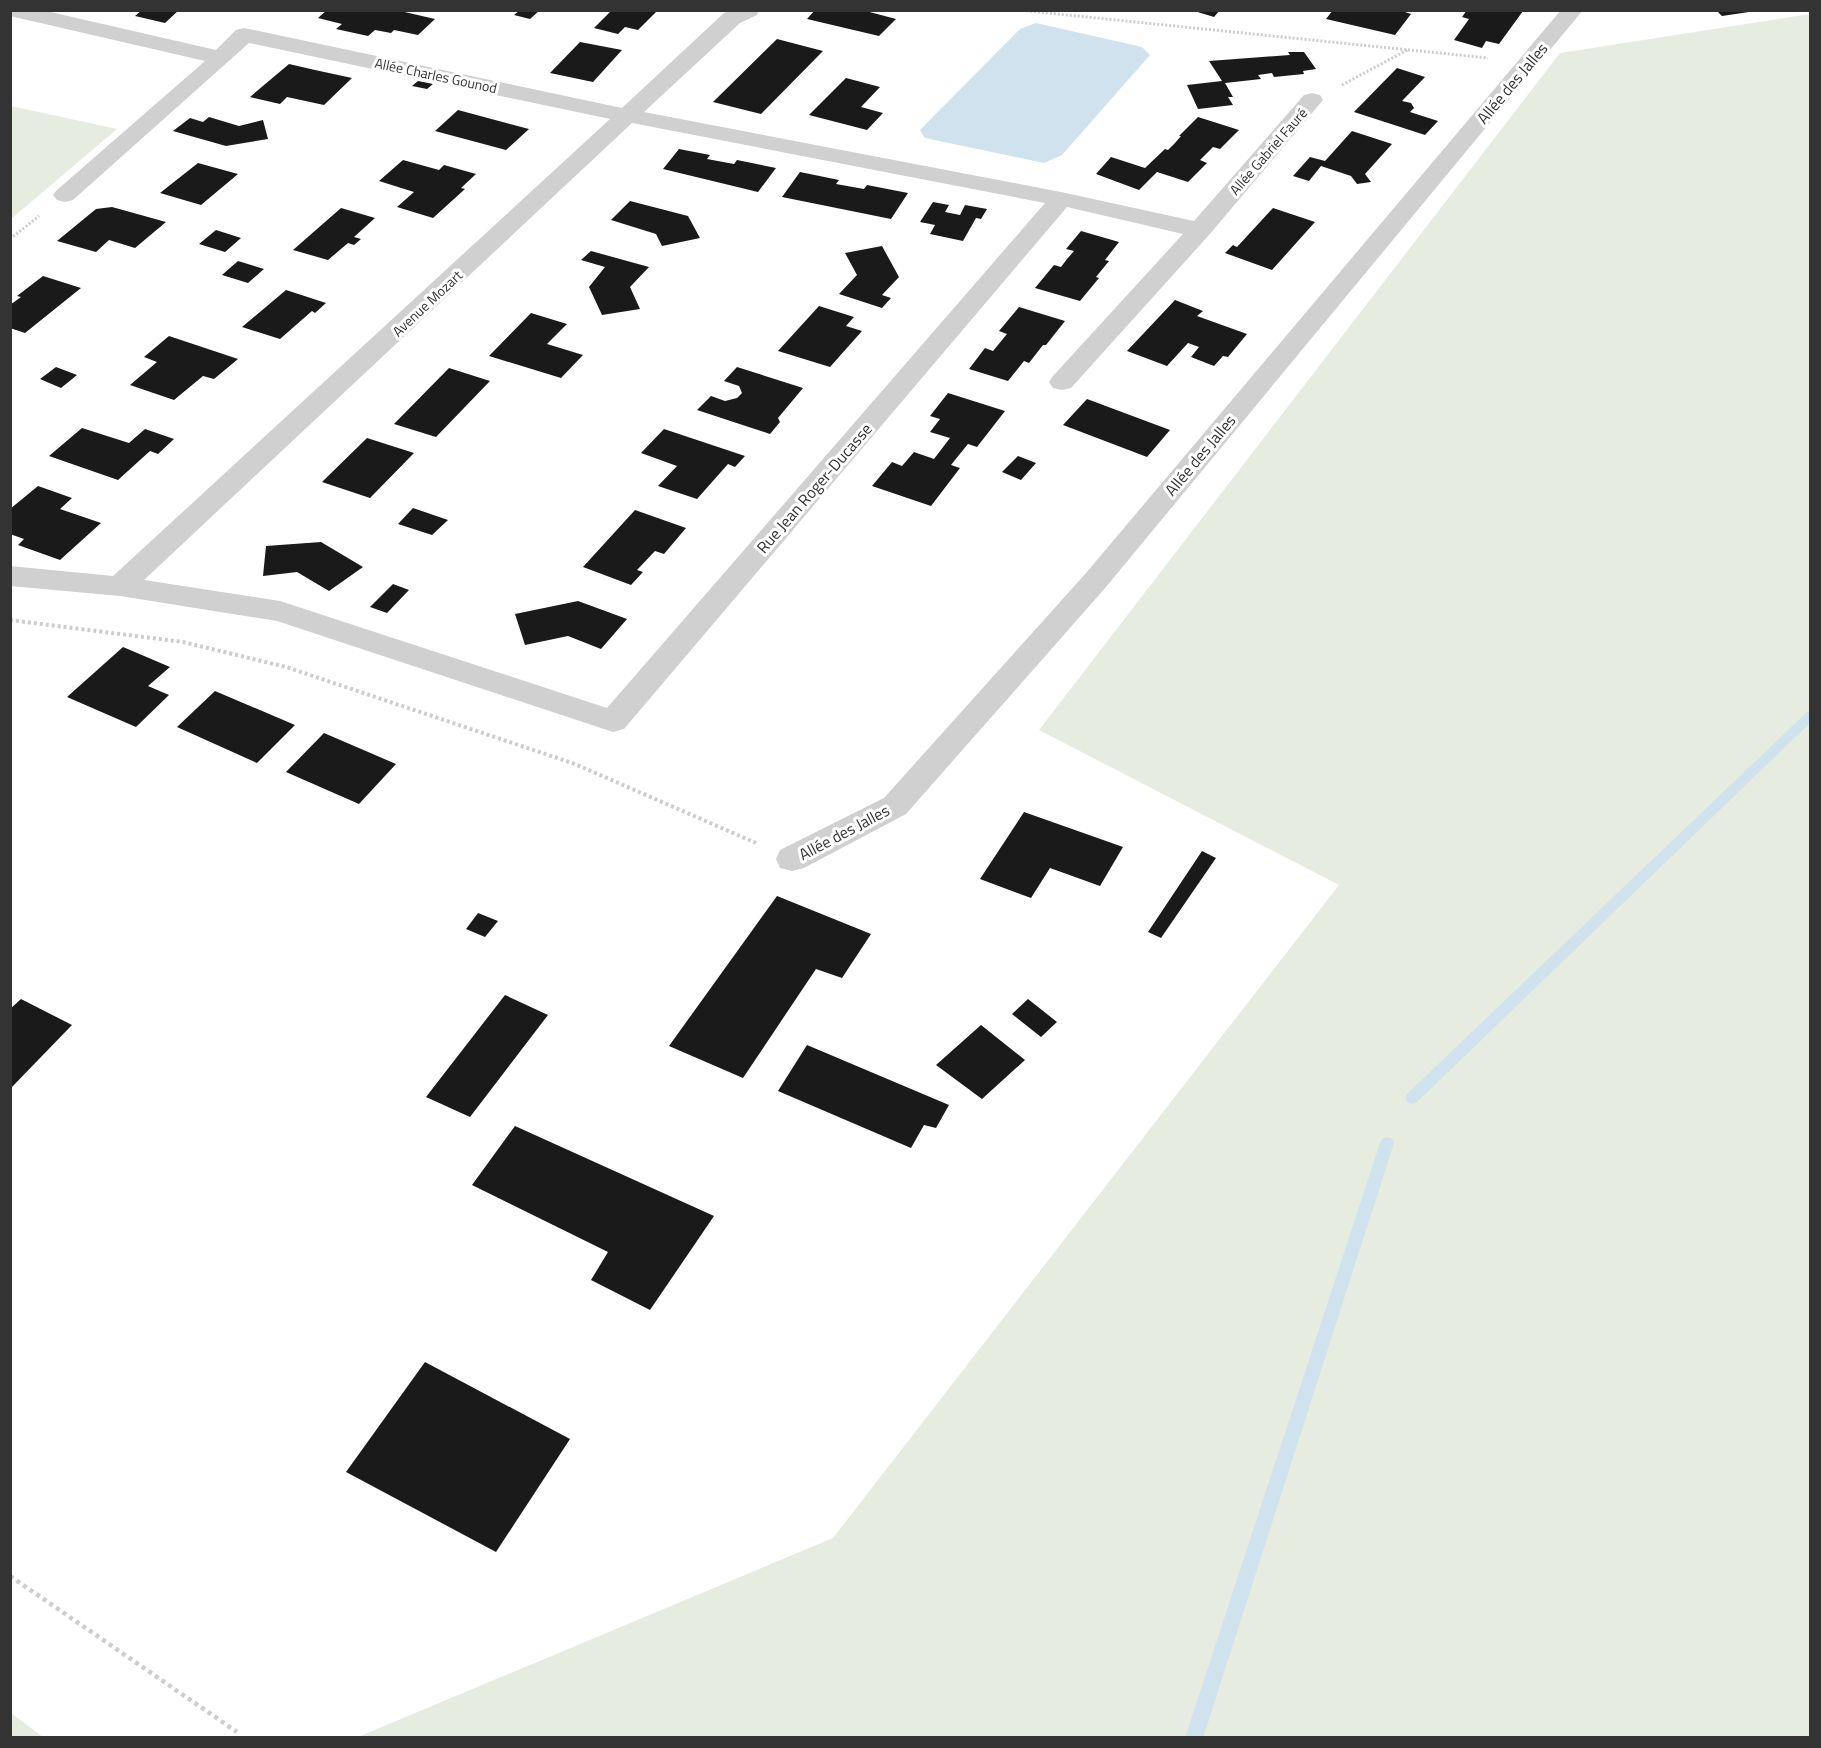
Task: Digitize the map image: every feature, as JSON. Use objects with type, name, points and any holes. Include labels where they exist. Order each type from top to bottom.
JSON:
[{"type":"street","points":[[12,10],[221,58]]},
{"type":"street","name":"Allée des Jalles","points":[[792,859],[895,806],[1096,580],[1573,10]]},
{"type":"street","name":"Avenue Mozart","points":[[120,586],[738,13]]},
{"type":"street","name":"Allée Charles Gounod","points":[[221,58],[244,35],[629,116]]},
{"type":"street","points":[[65,195],[221,58]]},
{"type":"street","name":"Allée Gabriel Fauré","points":[[1062,382],[1200,230],[1312,100]]},
{"type":"street","points":[[629,116],[1061,199],[1200,230]]},
{"type":"street","name":"Rue Jean Roger-Ducasse","points":[[120,586],[280,611],[613,721],[1061,199]]},
{"type":"street","points":[[10,576],[120,586]]},
{"type":"path","points":[[1018,10],[1529,63]]},
{"type":"path","name":"Allée Gabriel Fauré","points":[[1312,100],[1410,49]]},
{"type":"path","points":[[10,620],[183,642],[286,667],[575,764],[792,859]]},
{"type":"path","points":[[10,1576],[237,1732]]},
{"type":"shaded area","points":[[1810,14],[1810,1737],[358,1737],[833,1538],[1339,885],[1039,730],[1560,53]]},
{"type":"shaded area","points":[[10,106],[117,129],[11,219]]},
{"type":"shaded area","points":[[11,1713],[43,1737],[11,1737]]},
{"type":"water","points":[[1036,23],[1142,47],[1150,55],[1062,155],[1044,163],[925,138],[920,130],[1020,29]]},
{"type":"building","points":[[142,10],[179,10],[165,23],[135,16]]},
{"type":"building","points":[[327,10],[396,10],[435,19],[418,35],[394,30],[391,33],[375,30],[368,36],[336,29],[342,24],[318,18]]},
{"type":"building","points":[[520,10],[540,10],[530,19],[514,15]]},
{"type":"building","points":[[612,10],[658,10],[638,30],[625,27],[618,34],[594,28]]},
{"type":"building","points":[[815,10],[862,10],[896,19],[879,36],[807,19]]},
{"type":"building","points":[[1191,10],[1220,10],[1214,17]]},
{"type":"building","points":[[1333,10],[1399,10],[1411,14],[1395,35],[1326,19]]},
{"type":"building","points":[[1467,10],[1523,11],[1499,44],[1486,41],[1482,48],[1454,40],[1469,19],[1462,17]]},
{"type":"building","points":[[1716,10],[1749,10],[1749,12],[1722,16]]},
{"type":"building","points":[[777,39],[823,51],[761,114],[713,102]]},
{"type":"building","points":[[580,42],[622,50],[593,82],[550,73]]},
{"type":"building","points":[[1288,52],[1304,52],[1316,69],[1303,71],[1304,74],[1274,77],[1272,73],[1258,75],[1261,79],[1225,83],[1233,97],[1228,97],[1233,105],[1198,109],[1187,85],[1222,81],[1209,61],[1290,55]]},
{"type":"building","points":[[289,64],[352,78],[324,105],[287,97],[280,104],[250,97]]},
{"type":"building","points":[[1397,68],[1425,77],[1402,101],[1411,103],[1414,108],[1410,112],[1438,121],[1425,135],[1354,112]]},
{"type":"building","points":[[846,78],[880,87],[861,107],[883,113],[867,130],[809,115]]},
{"type":"building","points":[[418,81],[433,84],[427,89],[412,86]]},
{"type":"building","points":[[458,110],[529,129],[506,150],[435,131]]},
{"type":"building","points":[[209,117],[239,126],[263,120],[268,139],[226,146],[173,131],[190,118],[203,122]]},
{"type":"building","points":[[1198,117],[1239,130],[1220,149],[1213,147],[1200,160],[1207,163],[1188,182],[1157,172],[1139,190],[1096,174],[1111,157],[1145,168],[1165,149],[1168,150]]},
{"type":"building","points":[[1352,131],[1392,144],[1365,174],[1371,182],[1357,184],[1351,176],[1321,166],[1309,181],[1293,176],[1310,157],[1325,161]]},
{"type":"building","points":[[679,149],[710,155],[707,159],[734,164],[737,160],[776,168],[758,192],[663,169]]},
{"type":"building","points":[[403,160],[439,170],[444,165],[476,174],[461,188],[465,189],[433,218],[397,207],[414,192],[379,181]]},
{"type":"building","points":[[198,163],[238,174],[201,205],[160,193]]},
{"type":"building","points":[[800,172],[839,180],[836,184],[864,189],[867,185],[908,193],[891,219],[782,197]]},
{"type":"building","points":[[630,201],[688,216],[700,238],[662,246],[656,234],[611,220]]},
{"type":"building","points":[[933,202],[949,205],[945,212],[960,215],[965,205],[987,209],[981,219],[976,218],[963,241],[930,234],[935,225],[920,222]]},
{"type":"building","points":[[112,207],[166,222],[135,248],[109,240],[96,252],[57,241],[96,209]]},
{"type":"building","points":[[341,208],[375,218],[354,237],[361,239],[354,245],[348,243],[328,260],[293,250]]},
{"type":"building","points":[[1273,208],[1315,222],[1272,270],[1225,253],[1233,245],[1237,247]]},
{"type":"building","points":[[216,230],[241,238],[225,252],[199,244]]},
{"type":"building","points":[[1081,231],[1119,242],[1105,260],[1109,261],[1096,277],[1099,278],[1080,301],[1035,288],[1054,265],[1061,267],[1074,251],[1066,249]]},
{"type":"building","points":[[882,246],[899,277],[882,295],[891,298],[882,308],[839,294],[857,275],[845,253]]},
{"type":"building","points":[[591,251],[649,267],[630,287],[640,309],[602,315],[589,287],[605,267],[581,260]]},
{"type":"building","points":[[238,261],[264,269],[248,283],[222,275]]},
{"type":"building","points":[[43,276],[81,288],[25,333],[10,328],[10,305],[21,297],[17,296]]},
{"type":"building","points":[[286,290],[326,303],[315,313],[312,311],[280,339],[242,327]]},
{"type":"building","points":[[1175,300],[1203,311],[1197,316],[1247,334],[1228,357],[1223,356],[1214,366],[1191,357],[1199,347],[1188,343],[1167,366],[1127,351]]},
{"type":"building","points":[[819,306],[854,317],[846,326],[862,331],[830,367],[778,351]]},
{"type":"building","points":[[1019,307],[1065,321],[1029,363],[1024,361],[1008,381],[969,369],[985,348],[993,351],[1007,334],[999,331]]},
{"type":"building","points":[[531,313],[567,324],[547,344],[583,355],[561,378],[489,356]]},
{"type":"building","points":[[169,336],[238,359],[214,379],[203,376],[174,400],[130,385],[157,362],[144,357]]},
{"type":"building","points":[[56,367],[77,375],[61,388],[40,379]]},
{"type":"building","points":[[737,367],[803,388],[778,418],[780,422],[770,434],[697,410],[711,396],[725,401],[737,398],[742,393],[739,386],[724,381]]},
{"type":"building","points":[[449,368],[490,381],[436,437],[394,424]]},
{"type":"building","points":[[948,393],[1005,411],[977,447],[968,444],[951,465],[960,468],[931,506],[872,486],[892,462],[902,466],[914,452],[934,459],[950,438],[930,432],[940,419],[930,416]]},
{"type":"building","points":[[1087,399],[1170,430],[1147,457],[1063,425]]},
{"type":"building","points":[[82,428],[129,443],[145,429],[174,439],[158,454],[150,451],[118,480],[49,456]]},
{"type":"building","points":[[664,429],[745,456],[735,467],[728,464],[697,499],[658,486],[677,466],[641,453]]},
{"type":"building","points":[[367,438],[414,453],[370,498],[322,482]]},
{"type":"building","points":[[1018,456],[1036,463],[1021,480],[1002,472]]},
{"type":"building","points":[[38,486],[72,498],[60,509],[101,523],[60,560],[18,545],[24,539],[10,534],[10,509]]},
{"type":"building","points":[[413,508],[448,520],[432,535],[398,524]]},
{"type":"building","points":[[635,510],[686,528],[664,554],[655,551],[637,570],[643,572],[631,585],[583,567]]},
{"type":"building","points":[[321,542],[363,567],[329,591],[297,572],[263,576],[266,546]]},
{"type":"building","points":[[393,584],[409,590],[387,613],[370,607]]},
{"type":"building","points":[[578,601],[627,619],[601,649],[568,636],[525,645],[515,614]]},
{"type":"building","points":[[123,647],[170,667],[148,686],[169,695],[136,727],[67,697]]},
{"type":"building","points":[[215,691],[295,725],[257,763],[177,727]]},
{"type":"building","points":[[324,733],[396,764],[359,804],[286,772]]},
{"type":"building","points":[[1024,812],[1123,847],[1100,886],[1050,868],[1031,898],[980,879]]},
{"type":"building","points":[[1202,851],[1216,858],[1161,938],[1148,932]]},
{"type":"building","points":[[777,896],[871,934],[842,978],[816,969],[743,1078],[669,1046]]},
{"type":"building","points":[[478,913],[498,921],[485,937],[466,929]]},
{"type":"building","points":[[505,995],[548,1015],[470,1117],[426,1097]]},
{"type":"building","points":[[21,999],[72,1025],[10,1089],[10,1009]]},
{"type":"building","points":[[1028,999],[1057,1022],[1041,1037],[1012,1014]]},
{"type":"building","points":[[981,1025],[1025,1060],[982,1099],[936,1065]]},
{"type":"building","points":[[807,1045],[949,1105],[936,1128],[924,1125],[911,1148],[778,1091]]},
{"type":"building","points":[[515,1126],[714,1216],[650,1310],[591,1280],[608,1252],[472,1185]]},
{"type":"building","points":[[425,1362],[570,1439],[496,1552],[346,1472]]},
{"type":"waterway","points":[[1412,1098],[1810,716]]},
{"type":"waterway","points":[[1194,1738],[1387,1143]]}]
